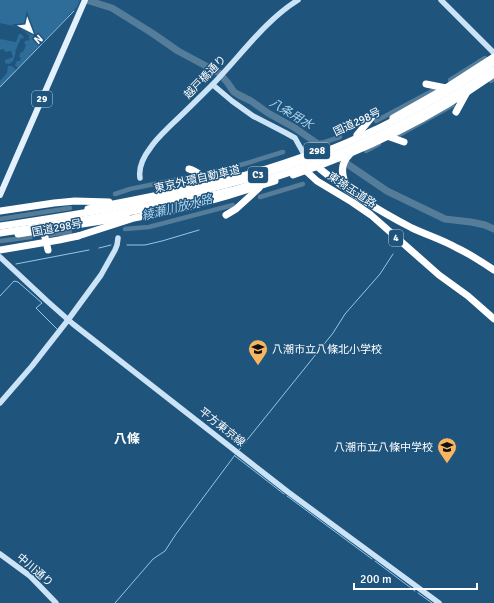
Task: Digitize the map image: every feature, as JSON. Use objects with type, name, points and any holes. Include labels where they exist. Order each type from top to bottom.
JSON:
[{"type":"highway","name":"国道298号","points":[[0,223],[75,212],[164,194],[256,172],[305,156],[357,135],[403,112],[446,88],[494,58]]},
{"type":"highway","name":"東京外環自動車道","points":[[0,226],[70,216],[182,195],[240,181],[281,168],[347,143],[388,124],[434,99],[494,62]]},
{"type":"highway","name":"東京外環自動車道","points":[[0,233],[105,216],[206,196],[269,179],[367,142],[442,103],[494,70]]},
{"type":"highway","name":"国道298号","points":[[0,250],[78,236],[134,218],[202,203],[317,166],[387,136],[467,92],[494,74]]},
{"type":"highway","points":[[426,84],[446,88]]},
{"type":"highway","points":[[456,112],[467,92]]},
{"type":"highway","points":[[357,135],[376,112]]},
{"type":"highway","points":[[387,136],[404,142]]},
{"type":"highway","points":[[351,192],[342,173],[344,162],[352,152]]},
{"type":"highway","points":[[305,156],[305,170]]},
{"type":"highway","name":"東埼玉道路","points":[[305,156],[351,192],[382,211],[410,227],[456,247],[494,270]]},
{"type":"highway","points":[[189,169],[194,170],[212,183]]},
{"type":"highway","name":"東埼玉道路","points":[[305,170],[317,181],[371,215],[439,275],[468,296],[494,319]]},
{"type":"highway","points":[[226,215],[233,212],[264,184]]},
{"type":"highway","name":"国道298号","points":[[0,211],[75,201],[123,202]]},
{"type":"highway","name":"国道298号","points":[[0,236],[163,212]]},
{"type":"highway","points":[[42,230],[48,250]]},
{"type":"main road","name":"29","points":[[0,194],[84,2]]},
{"type":"street","name":"越戸橋通り","points":[[140,178],[139,172],[142,162],[151,146],[157,139],[220,78],[270,21],[298,0]]},
{"type":"street","points":[[441,0],[494,53]]},
{"type":"street","points":[[213,84],[232,101],[253,116],[291,136],[297,142],[305,156]]},
{"type":"street","points":[[0,403],[36,362],[101,275],[116,248],[118,238]]},
{"type":"street","name":"平方東京線","points":[[0,257],[68,320],[288,492],[440,603]]},
{"type":"street","name":"中川通り","points":[[0,554],[30,576],[56,603]]},
{"type":"shaded area","points":[[0,0],[80,0],[77,7],[18,68],[15,65],[17,61],[20,61],[21,58],[19,57],[26,45],[24,43],[26,40],[28,41],[30,39],[28,37],[30,36],[22,31],[22,28],[0,23]]},
{"type":"shaded area","points":[[19,34],[24,37],[23,39],[21,38],[13,61],[9,64],[5,63],[5,60],[13,57],[11,51],[5,52],[4,49],[0,50],[0,39],[16,42]]},
{"type":"shaded area","points":[[8,66],[14,67],[16,71],[0,87],[0,81],[7,73]]},
{"type":"waterway","name":"八条用水","points":[[86,0],[112,8],[178,51],[219,73],[234,92],[295,128],[331,153]]},
{"type":"waterway","points":[[0,87],[74,11]]},
{"type":"waterway","name":"綾瀬川放水路","points":[[450,80],[485,58]]},
{"type":"waterway","name":"綾瀬川放水路","points":[[376,121],[434,90]]},
{"type":"waterway","name":"綾瀬川放水路","points":[[399,135],[453,105]]},
{"type":"waterway","name":"綾瀬川放水路","points":[[309,145],[340,137]]},
{"type":"waterway","name":"綾瀬川放水路","points":[[366,151],[379,144]]},
{"type":"waterway","name":"綾瀬川放水路","points":[[209,173],[283,152]]},
{"type":"waterway","name":"八条用水","points":[[340,159],[387,191],[445,219],[471,222],[485,225],[494,229]]},
{"type":"waterway","name":"綾瀬川放水路","points":[[115,194],[130,189],[194,176]]},
{"type":"waterway","name":"綾瀬川放水路","points":[[260,197],[303,184]]},
{"type":"waterway","name":"綾瀬川放水路","points":[[125,229],[149,227],[233,205]]},
{"type":"waterway","name":"綾瀬川放水路","points":[[0,219],[70,208]]},
{"type":"waterway","points":[[127,245],[145,245],[199,230]]},
{"type":"waterway","name":"綾瀬川放水路","points":[[48,235],[70,232]]},
{"type":"waterway","name":"綾瀬川放水路","points":[[1,241],[31,237]]},
{"type":"waterway","points":[[99,248],[111,245]]},
{"type":"waterway","points":[[16,264],[89,250]]},
{"type":"waterway","points":[[239,450],[333,333],[345,314],[380,274],[393,254]]},
{"type":"waterway","points":[[0,296],[14,281],[18,282],[42,303],[36,308],[57,329]]},
{"type":"waterway","points":[[115,603],[153,559],[165,551],[235,455]]},
{"type":"waterway","points":[[235,456],[284,494]]},
{"type":"waterway","points":[[287,496],[372,559]]},
{"type":"waterway","points":[[375,561],[415,591]]},
{"type":"waterway","points":[[418,593],[432,603]]},
{"type":"place","name":"八潮市立八條北小学校","points":[[258,366]]},
{"type":"place","name":"八潮市立八條中学校","points":[[447,464]]},
{"type":"district","name":"八條","points":[[127,439]]}]
